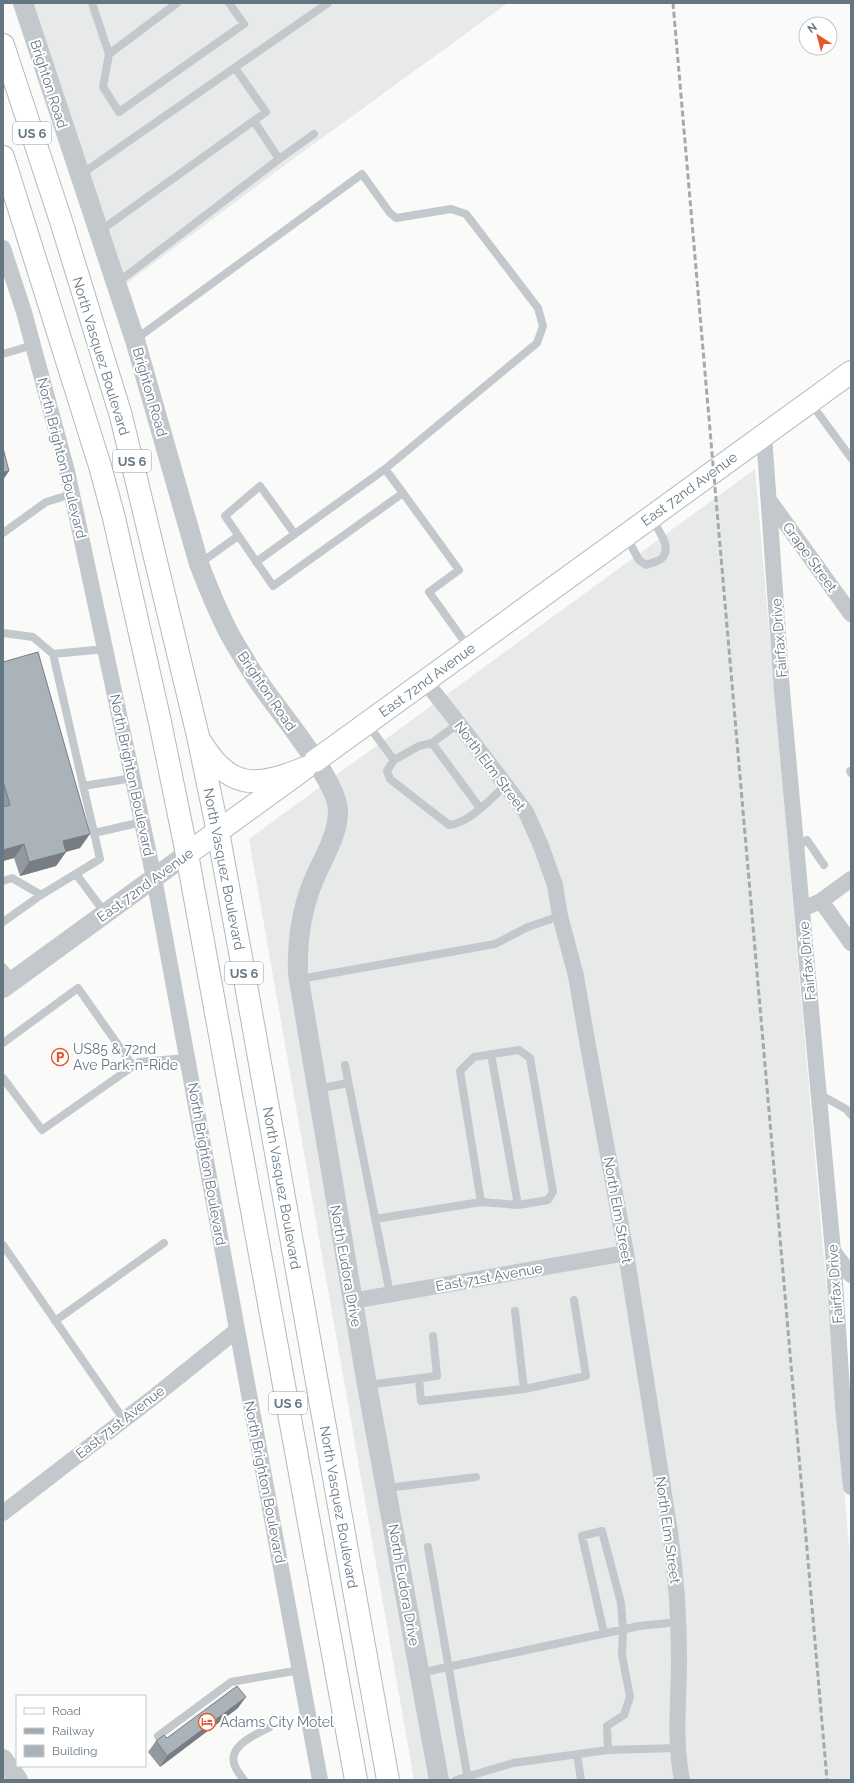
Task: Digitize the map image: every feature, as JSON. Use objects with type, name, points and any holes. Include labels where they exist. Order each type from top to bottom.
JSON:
[{"type":"main road","name":"North Vasquez Boulevard","points":[[3,45],[61,221],[121,416],[198,736],[218,832],[388,1780]]},
{"type":"main road","name":"US 6","points":[[3,157],[100,466],[114,518],[156,707],[187,854],[356,1780]]},
{"type":"main road","name":"East 72nd Avenue","points":[[187,854],[625,535],[810,402],[848,377]]},
{"type":"main road","points":[[198,736],[216,765],[225,773],[236,778],[249,781],[272,780],[310,765]]},
{"type":"street","name":"Brighton Road","points":[[23,3],[79,176],[135,340],[199,564],[233,639],[310,765]]},
{"type":"street","name":"North Brighton Boulevard","points":[[3,248],[33,345],[72,494],[154,878],[320,1780]]},
{"type":"street","name":"Fairfax Drive","points":[[764,435],[782,690],[848,1408],[851,1487]]},
{"type":"street","name":"Grape Street","points":[[769,500],[851,614]]},
{"type":"street","name":"North Elm Street","points":[[425,682],[459,723],[526,812],[541,846],[555,884],[560,916],[576,976],[626,1253],[676,1574],[678,1622],[677,1748],[682,1780]]},
{"type":"street","name":"North Eudora Drive","points":[[310,765],[332,788],[338,810],[334,836],[309,893],[301,922],[297,954],[299,979],[352,1301],[440,1780]]},
{"type":"street","name":"East 72nd Avenue","points":[[6,979],[105,914],[187,854]]},
{"type":"street","points":[[802,909],[821,901],[851,879]]},
{"type":"street","points":[[821,901],[851,943]]},
{"type":"street","points":[[834,1251],[851,1275]]},
{"type":"street","name":"East 71st Avenue","points":[[352,1301],[626,1253]]},
{"type":"street","name":"East 71st Avenue","points":[[3,1513],[124,1420],[237,1330]]},
{"type":"street","points":[[3,1759],[18,1780]]},
{"type":"lane","points":[[92,3],[108,54],[103,87],[119,112],[244,24],[229,3]]},
{"type":"lane","points":[[108,54],[177,3]]},
{"type":"lane","points":[[79,176],[328,3]]},
{"type":"lane","points":[[99,232],[266,112],[235,68]]},
{"type":"lane","points":[[254,121],[279,159]]},
{"type":"lane","points":[[117,284],[279,159],[314,134]]},
{"type":"lane","points":[[135,340],[362,174],[390,213],[396,218],[451,209],[466,214],[538,308],[543,326],[537,343],[385,469],[294,533],[256,562]]},
{"type":"lane","points":[[3,354],[33,345]]},
{"type":"lane","points":[[810,402],[851,458]]},
{"type":"lane","points":[[385,469],[459,570],[428,592],[470,649]]},
{"type":"lane","points":[[294,533],[260,486],[225,516],[273,586],[403,493]]},
{"type":"lane","points":[[3,533],[46,502],[72,494]]},
{"type":"lane","points":[[625,535],[639,560],[646,565],[661,558],[666,551],[666,545],[650,517]]},
{"type":"lane","points":[[199,564],[238,536]]},
{"type":"lane","points":[[3,633],[33,637],[53,654],[100,859],[41,895],[3,922]]},
{"type":"lane","points":[[53,654],[105,649]]},
{"type":"lane","points":[[459,723],[432,743],[419,746],[394,760],[387,772],[390,779],[449,825],[456,824],[466,819],[506,785]]},
{"type":"lane","points":[[367,724],[394,760]]},
{"type":"lane","points":[[432,743],[480,808]]},
{"type":"lane","points":[[83,786],[133,778]]},
{"type":"lane","points":[[94,833],[142,822]]},
{"type":"lane","points":[[797,847],[807,840],[824,865]]},
{"type":"lane","points":[[76,874],[105,914]]},
{"type":"lane","points":[[3,881],[12,878],[41,895]]},
{"type":"lane","points":[[299,979],[495,944],[528,927],[560,916]]},
{"type":"lane","points":[[3,1043],[78,988],[133,1066]]},
{"type":"lane","points":[[375,1219],[481,1202],[518,1205],[548,1200],[553,1192],[530,1058],[519,1050],[474,1057],[460,1070],[481,1202]]},
{"type":"lane","points":[[491,1054],[518,1205]]},
{"type":"lane","points":[[3,1078],[42,1130],[139,1062],[187,1058]]},
{"type":"lane","points":[[345,1065],[390,1294]]},
{"type":"lane","points":[[317,1089],[348,1083]]},
{"type":"lane","points":[[819,1094],[846,1109],[851,1115]]},
{"type":"lane","points":[[55,1321],[164,1243]]},
{"type":"lane","points":[[3,1245],[124,1420]]},
{"type":"lane","points":[[419,1379],[421,1401],[524,1388],[586,1376],[574,1300]]},
{"type":"lane","points":[[515,1311],[524,1388]]},
{"type":"lane","points":[[367,1385],[437,1376],[433,1336]]},
{"type":"lane","points":[[386,1488],[476,1477]]},
{"type":"lane","points":[[604,1634],[582,1536],[602,1531],[621,1603],[624,1629],[622,1655],[630,1697],[624,1715],[607,1726],[608,1750]]},
{"type":"lane","points":[[428,1547],[468,1779]]},
{"type":"lane","points":[[420,1673],[624,1629],[678,1622]]},
{"type":"lane","points":[[158,1736],[231,1682],[300,1670]]},
{"type":"lane","points":[[244,1780],[234,1764],[234,1755],[237,1748],[252,1737],[270,1727]]},
{"type":"lane","points":[[456,1780],[468,1779],[513,1764],[577,1754],[608,1750],[677,1748]]},
{"type":"lane","points":[[577,1754],[581,1780]]},
{"type":"shaded area","points":[[23,3],[508,3],[300,154],[119,289]]},
{"type":"shaded area","points":[[755,469],[851,1569],[851,1780],[414,1780],[249,839]]},
{"type":"building","points":[[3,448],[9,471],[3,472]]},
{"type":"building","points":[[38,652],[90,834],[63,841],[66,852],[29,862],[24,844],[3,850],[3,807],[10,805],[3,781],[3,662]]},
{"type":"building","points":[[237,1686],[246,1697],[167,1756],[156,1741],[164,1735],[167,1738]]},
{"type":"railway","points":[[673,3],[827,1780]]},
{"type":"place","name":"US85 & 72nd Ave Park-n-Ride","points":[[60,1057]]},
{"type":"place","name":"Adams City Motel","points":[[207,1722]]}]
